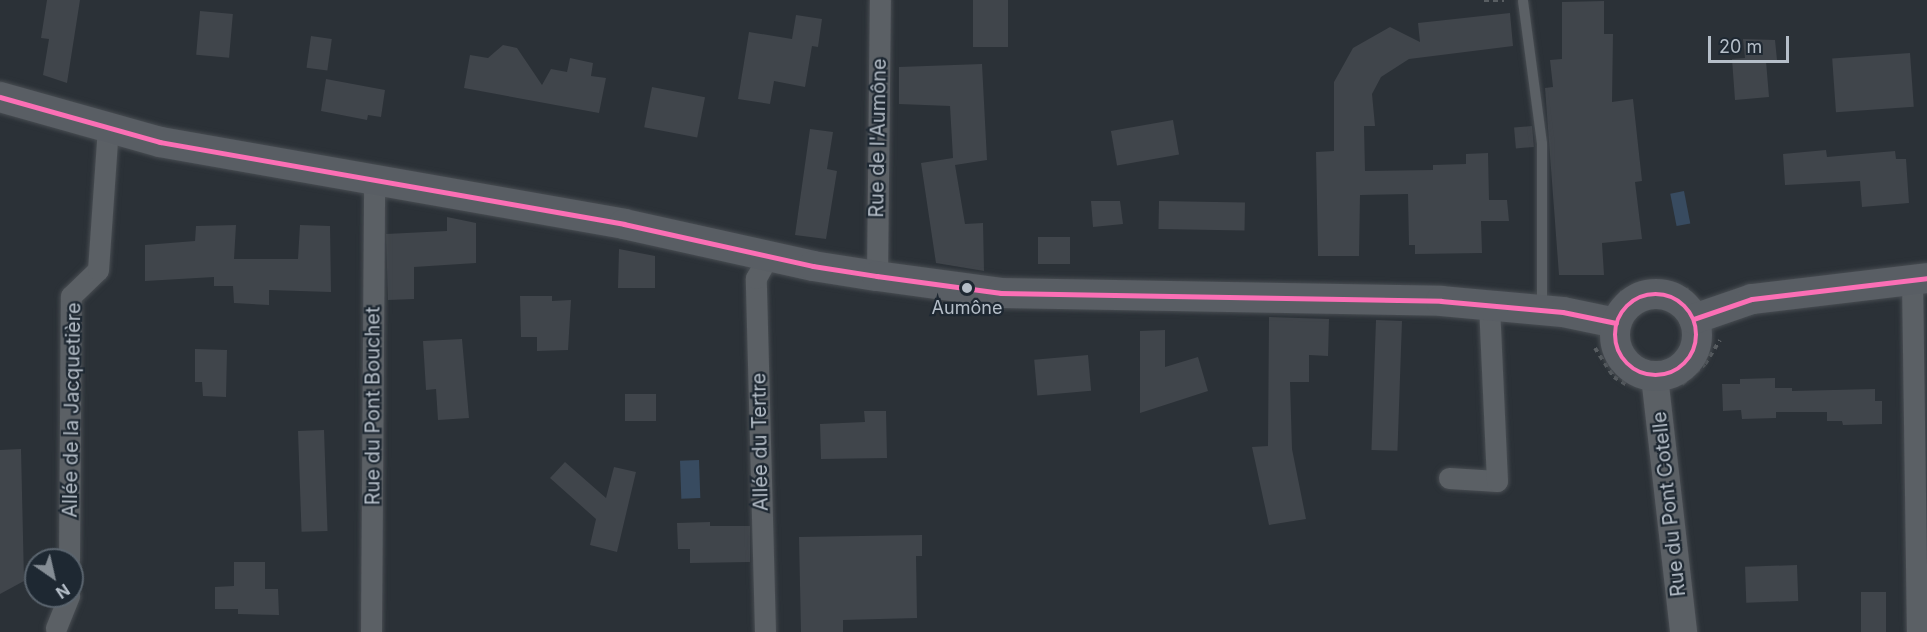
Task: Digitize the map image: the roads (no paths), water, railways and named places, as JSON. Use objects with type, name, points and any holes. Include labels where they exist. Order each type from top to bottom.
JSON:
[{"type":"main road","points":[[0,97],[160,142],[624,224],[768,256],[877,276],[1001,292],[1489,305],[1542,310],[1616,323]]},
{"type":"main road","points":[[1694,319],[1752,299],[1920,279]]},
{"type":"main road","points":[[1653,294],[1677,300],[1694,319],[1696,343],[1691,357],[1668,374],[1654,376],[1642,374],[1622,359],[1616,348],[1616,323],[1630,303],[1653,294]]},
{"type":"street","name":"Rue de l'Aumône","points":[[877,276],[880,0]]},
{"type":"street","name":"Allée de la Jacquetière","points":[[69,548],[71,296],[98,270],[108,127]]},
{"type":"street","name":"Rue du Pont Bouchet","points":[[371,632],[374,179]]},
{"type":"street","name":"Allée du Tertre","points":[[765,632],[756,278],[768,256]]},
{"type":"street","points":[[1917,632],[1920,279]]},
{"type":"street","points":[[1449,478],[1497,481],[1489,305]]},
{"type":"street","name":"Rue du Pont Cotelle","points":[[1654,376],[1683,632]]},
{"type":"street","points":[[56,628],[64,608]]},
{"type":"lane","points":[[1523,1],[1542,144],[1542,310]]},
{"type":"water","points":[[1684,191],[1690,223],[1677,226],[1670,194]]},
{"type":"water","points":[[699,460],[700,498],[681,499],[680,461]]},
{"type":"place","name":"Aumône","points":[[967,288]]}]
